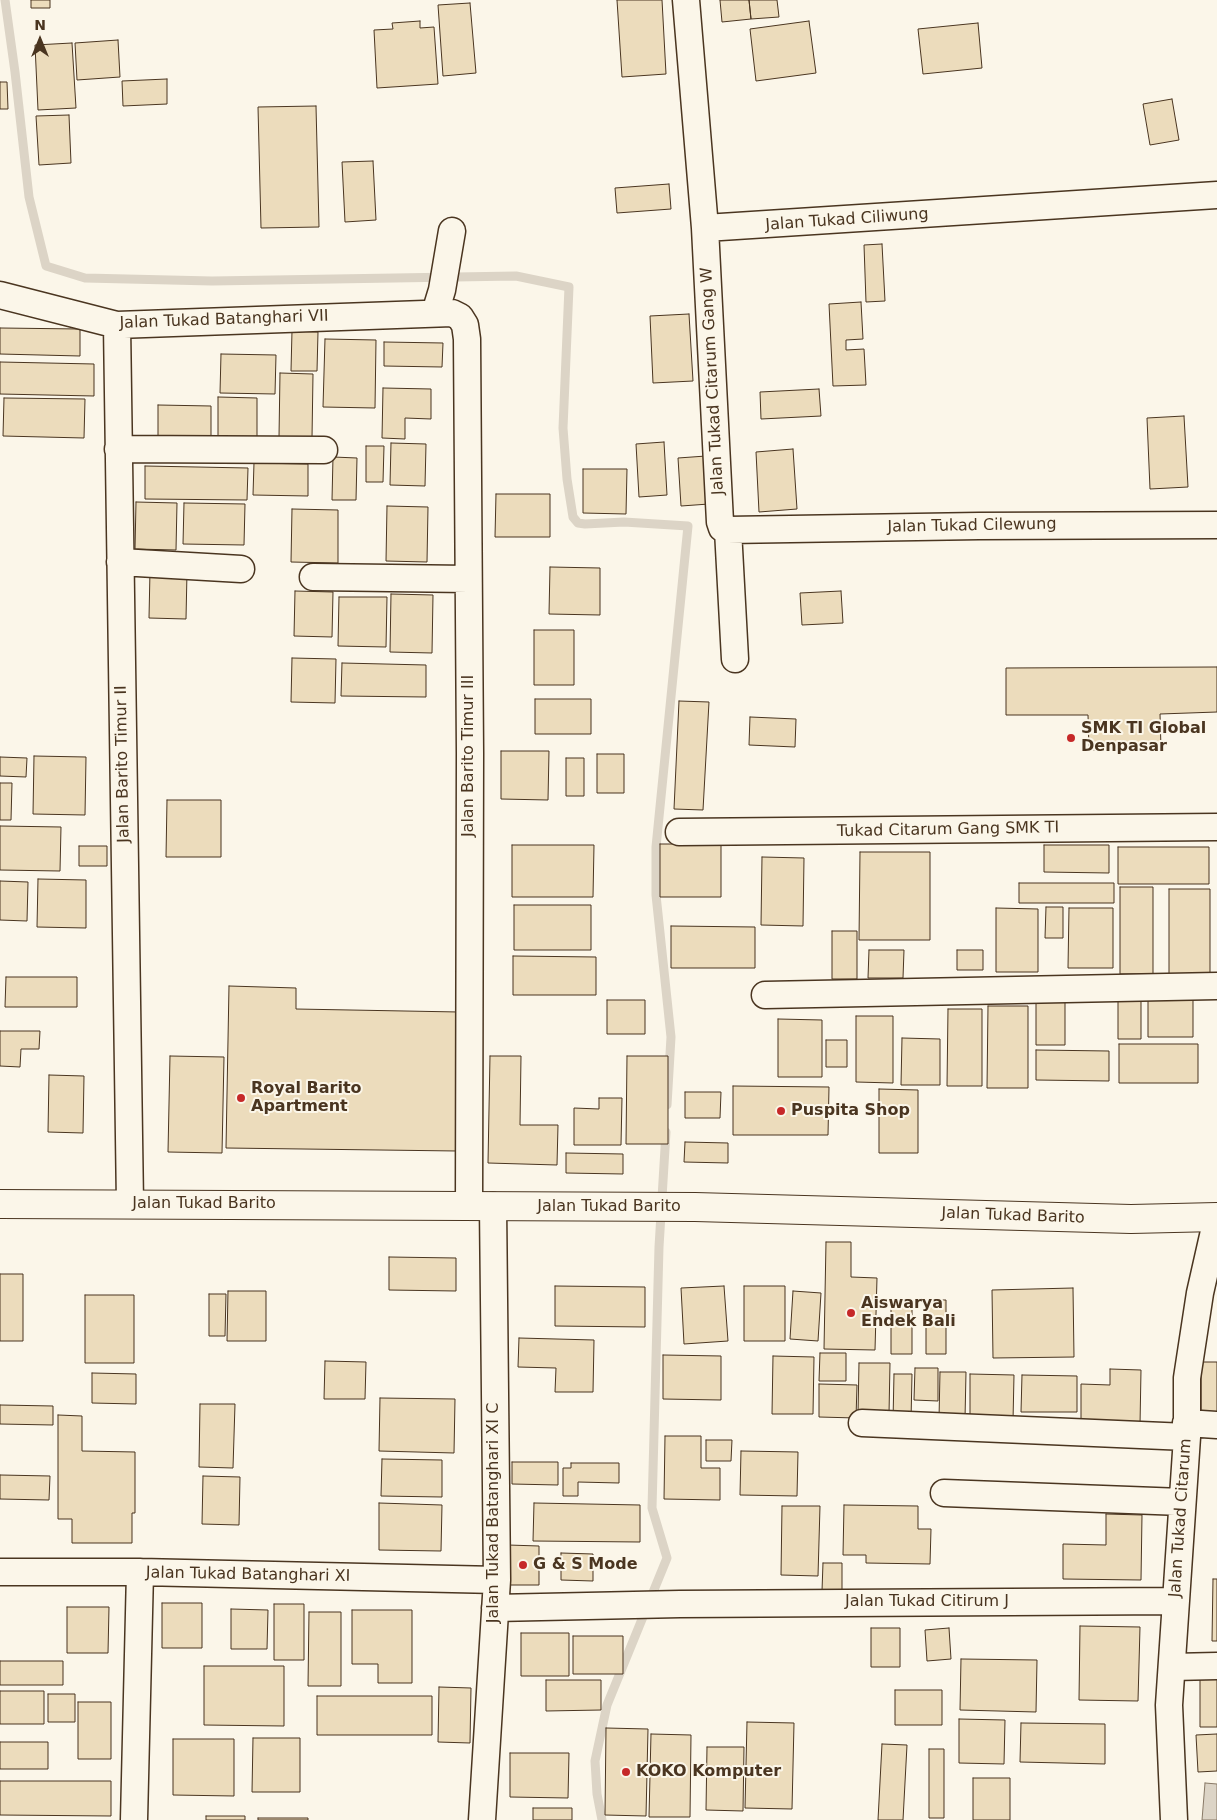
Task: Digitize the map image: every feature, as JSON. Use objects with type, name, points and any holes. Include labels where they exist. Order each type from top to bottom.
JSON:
[{"type":"street","points":[[686,0],[705,228]]},
{"type":"street","name":"Jalan Tukad Ciliwung","points":[[705,228],[1217,194]]},
{"type":"street","name":"Jalan Tukad Citarum Gang W","points":[[705,228],[720,522],[722,528],[728,530],[735,659]]},
{"type":"street","points":[[443,305],[452,231]]},
{"type":"street","name":"Jalan Tukad Batanghari VII","points":[[0,295],[117,325],[443,305]]},
{"type":"street","name":"Jalan Barito Timur III","points":[[443,305],[460,316],[465,325],[467,339],[470,753],[481,1206]]},
{"type":"street","name":"Jalan Barito Timur II","points":[[117,325],[130,1204]]},
{"type":"street","points":[[118,449],[324,450]]},
{"type":"street","name":"Jalan Tukad Cilewung","points":[[728,530],[1217,525]]},
{"type":"street","points":[[120,562],[241,569]]},
{"type":"street","points":[[313,577],[468,579]]},
{"type":"street","name":"Tukad Citarum Gang SMK TI","points":[[679,832],[1217,827]]},
{"type":"street","points":[[765,996],[1217,986]]},
{"type":"street","name":"Jalan Tukad Barito","points":[[0,1204],[695,1208],[1132,1219],[1217,1217]]},
{"type":"street","name":"Jalan Tukad Batanghari XI C","points":[[481,1206],[497,1580],[482,1820]]},
{"type":"street","name":"Jalan Tukad Citarum","points":[[1174,1820],[1169,1705],[1186,1430],[1187,1378],[1200,1293],[1217,1217]]},
{"type":"street","points":[[862,1423],[1186,1430],[1217,1425]]},
{"type":"street","points":[[944,1493],[1182,1502]]},
{"type":"street","name":"Jalan Tukad Batanghari XI","points":[[0,1572],[140,1572],[497,1580]]},
{"type":"street","points":[[134,1820],[140,1572]]},
{"type":"street","name":"Jalan Tukad Citirum J","points":[[495,1608],[680,1604],[1175,1601]]},
{"type":"street","points":[[1172,1666],[1217,1666]]},
{"type":"shaded area","points":[[1205,1783],[1217,1784],[1217,1820],[1202,1820]]},
{"type":"building","points":[[31,0],[50,0],[50,8],[31,8]]},
{"type":"building","points":[[617,0],[662,0],[666,74],[622,77]]},
{"type":"building","points":[[720,0],[749,0],[751,19],[722,22]]},
{"type":"building","points":[[749,0],[777,0],[779,17],[751,19]]},
{"type":"building","points":[[470,3],[476,73],[443,76],[438,5]]},
{"type":"building","points":[[420,21],[420,28],[434,27],[438,84],[377,88],[374,30],[393,29],[392,23]]},
{"type":"building","points":[[809,21],[816,73],[756,81],[750,29]]},
{"type":"building","points":[[978,23],[982,68],[923,74],[918,29]]},
{"type":"building","points":[[118,40],[120,77],[77,80],[75,43]]},
{"type":"building","points":[[72,43],[76,108],[38,110],[35,45]]},
{"type":"building","points":[[167,79],[167,104],[123,106],[122,81]]},
{"type":"building","points":[[0,82],[7,82],[8,109],[0,109]]},
{"type":"building","points":[[1172,99],[1179,140],[1150,145],[1143,104]]},
{"type":"building","points":[[316,106],[319,227],[261,228],[258,107]]},
{"type":"building","points":[[69,115],[71,163],[39,165],[36,116]]},
{"type":"building","points":[[373,161],[376,220],[345,222],[342,162]]},
{"type":"building","points":[[669,184],[671,209],[617,213],[615,188]]},
{"type":"building","points":[[882,244],[885,301],[866,302],[864,245]]},
{"type":"building","points":[[861,302],[863,339],[846,340],[846,350],[864,349],[866,385],[833,386],[829,304]]},
{"type":"building","points":[[689,314],[693,381],[653,383],[650,316]]},
{"type":"building","points":[[0,328],[80,329],[80,356],[0,354]]},
{"type":"building","points":[[292,331],[318,332],[317,371],[291,371]]},
{"type":"building","points":[[325,339],[376,340],[375,408],[323,407]]},
{"type":"building","points":[[384,342],[443,343],[442,367],[384,366]]},
{"type":"building","points":[[221,354],[276,355],[275,394],[220,393]]},
{"type":"building","points":[[0,362],[94,364],[94,396],[0,394]]},
{"type":"building","points":[[280,373],[313,374],[312,438],[279,437]]},
{"type":"building","points":[[383,388],[431,389],[431,419],[405,418],[405,439],[382,438]]},
{"type":"building","points":[[819,389],[821,416],[761,419],[760,392]]},
{"type":"building","points":[[218,397],[257,398],[257,439],[218,439]]},
{"type":"building","points":[[4,398],[85,399],[84,438],[3,436]]},
{"type":"building","points":[[158,405],[211,406],[211,442],[158,441]]},
{"type":"building","points":[[1184,416],[1188,487],[1150,489],[1147,418]]},
{"type":"building","points":[[664,442],[667,495],[639,497],[636,444]]},
{"type":"building","points":[[391,443],[426,444],[425,486],[390,485]]},
{"type":"building","points":[[366,446],[384,446],[383,482],[366,482]]},
{"type":"building","points":[[793,449],[797,509],[759,512],[756,452]]},
{"type":"building","points":[[706,456],[709,504],[681,506],[678,458]]},
{"type":"building","points":[[333,457],[357,458],[356,500],[332,500]]},
{"type":"building","points":[[254,463],[308,464],[308,496],[253,495]]},
{"type":"building","points":[[145,466],[248,468],[247,500],[145,499]]},
{"type":"building","points":[[583,469],[627,469],[626,514],[583,513]]},
{"type":"building","points":[[496,494],[550,494],[550,537],[495,537]]},
{"type":"building","points":[[136,502],[177,503],[176,550],[135,549]]},
{"type":"building","points":[[184,503],[245,504],[244,545],[183,544]]},
{"type":"building","points":[[387,506],[428,507],[427,562],[386,561]]},
{"type":"building","points":[[292,509],[338,510],[338,563],[291,562]]},
{"type":"building","points":[[550,567],[600,568],[600,615],[549,614]]},
{"type":"building","points":[[150,571],[187,572],[186,619],[149,618]]},
{"type":"building","points":[[295,591],[333,592],[332,637],[294,636]]},
{"type":"building","points":[[841,591],[843,623],[802,625],[800,593]]},
{"type":"building","points":[[391,594],[433,595],[432,653],[390,652]]},
{"type":"building","points":[[339,597],[387,597],[386,647],[338,646]]},
{"type":"building","points":[[534,630],[574,630],[574,685],[534,685]]},
{"type":"building","points":[[292,658],[336,659],[335,703],[291,702]]},
{"type":"building","points":[[342,663],[426,665],[426,697],[341,696]]},
{"type":"building","points":[[1217,667],[1217,712],[1160,714],[1161,749],[1089,750],[1088,715],[1006,715],[1006,668]]},
{"type":"building","points":[[535,699],[591,699],[591,734],[535,734]]},
{"type":"building","points":[[679,701],[709,702],[703,810],[674,809]]},
{"type":"building","points":[[750,717],[796,719],[795,747],[749,745]]},
{"type":"building","points":[[501,751],[549,751],[548,800],[501,799]]},
{"type":"building","points":[[597,754],[624,754],[624,793],[597,793]]},
{"type":"building","points":[[34,756],[86,757],[85,815],[33,814]]},
{"type":"building","points":[[0,757],[27,758],[26,777],[0,776]]},
{"type":"building","points":[[566,758],[584,758],[584,796],[566,796]]},
{"type":"building","points":[[0,783],[12,783],[11,820],[0,820]]},
{"type":"building","points":[[167,800],[221,800],[221,857],[166,857]]},
{"type":"building","points":[[0,826],[61,827],[60,871],[0,870]]},
{"type":"building","points":[[660,844],[721,844],[721,897],[660,897]]},
{"type":"building","points":[[512,845],[594,845],[593,897],[512,897]]},
{"type":"building","points":[[1044,845],[1109,845],[1109,873],[1044,872]]},
{"type":"building","points":[[79,846],[107,846],[107,866],[79,866]]},
{"type":"building","points":[[1118,847],[1209,847],[1209,884],[1118,884]]},
{"type":"building","points":[[860,852],[930,852],[930,940],[859,940]]},
{"type":"building","points":[[762,857],[804,858],[803,926],[761,925]]},
{"type":"building","points":[[38,879],[86,880],[86,928],[37,927]]},
{"type":"building","points":[[0,881],[28,882],[27,921],[0,920]]},
{"type":"building","points":[[1019,883],[1114,883],[1114,903],[1019,903]]},
{"type":"building","points":[[1120,887],[1153,887],[1153,974],[1120,974]]},
{"type":"building","points":[[1169,889],[1210,889],[1210,976],[1169,976]]},
{"type":"building","points":[[514,905],[591,905],[591,950],[514,950]]},
{"type":"building","points":[[1046,907],[1063,907],[1063,938],[1045,938]]},
{"type":"building","points":[[996,908],[1038,909],[1038,972],[996,972]]},
{"type":"building","points":[[1069,908],[1113,908],[1113,968],[1068,968]]},
{"type":"building","points":[[671,926],[755,927],[755,968],[671,968]]},
{"type":"building","points":[[832,931],[857,931],[857,979],[832,979]]},
{"type":"building","points":[[869,950],[904,950],[903,978],[868,978]]},
{"type":"building","points":[[957,950],[983,950],[983,970],[957,970]]},
{"type":"building","points":[[513,956],[596,957],[596,995],[513,995]]},
{"type":"building","points":[[6,977],[77,977],[77,1007],[5,1007]]},
{"type":"building","points":[[229,986],[296,988],[296,1009],[459,1012],[457,1151],[226,1148]]},
{"type":"building","points":[[1118,998],[1141,998],[1141,1039],[1118,1039]]},
{"type":"building","points":[[607,1000],[645,1000],[645,1034],[607,1034]]},
{"type":"building","points":[[1148,1000],[1193,1000],[1193,1037],[1148,1037]]},
{"type":"building","points":[[1036,1001],[1065,1001],[1065,1045],[1036,1045]]},
{"type":"building","points":[[988,1006],[1028,1006],[1028,1088],[987,1088]]},
{"type":"building","points":[[948,1009],[982,1009],[982,1086],[947,1086]]},
{"type":"building","points":[[856,1016],[893,1016],[893,1083],[856,1082]]},
{"type":"building","points":[[778,1019],[822,1020],[822,1077],[778,1077]]},
{"type":"building","points":[[0,1031],[40,1031],[39,1049],[21,1049],[20,1067],[0,1066]]},
{"type":"building","points":[[902,1038],[940,1039],[940,1085],[901,1085]]},
{"type":"building","points":[[826,1040],[847,1040],[847,1067],[826,1067]]},
{"type":"building","points":[[1119,1044],[1198,1044],[1198,1083],[1119,1083]]},
{"type":"building","points":[[1036,1050],[1109,1051],[1109,1081],[1036,1080]]},
{"type":"building","points":[[170,1056],[224,1057],[222,1153],[168,1152]]},
{"type":"building","points":[[490,1056],[521,1056],[520,1125],[558,1125],[557,1165],[488,1163]]},
{"type":"building","points":[[627,1056],[668,1056],[668,1144],[626,1144]]},
{"type":"building","points":[[49,1075],[84,1076],[83,1133],[48,1132]]},
{"type":"building","name":"Puspita Shop","points":[[733,1086],[829,1087],[828,1135],[733,1135]]},
{"type":"building","points":[[879,1089],[918,1090],[918,1153],[879,1153]]},
{"type":"building","points":[[685,1092],[721,1092],[720,1118],[685,1118]]},
{"type":"building","points":[[599,1098],[622,1098],[621,1145],[574,1145],[574,1108],[599,1109]]},
{"type":"building","points":[[685,1142],[728,1143],[728,1163],[684,1162]]},
{"type":"building","points":[[566,1153],[623,1154],[623,1174],[566,1173]]},
{"type":"building","name":"Aiswarya Endek Bali","points":[[826,1242],[851,1242],[851,1277],[877,1278],[875,1350],[824,1349]]},
{"type":"building","points":[[389,1257],[456,1258],[456,1291],[389,1290]]},
{"type":"building","points":[[0,1274],[23,1274],[23,1341],[0,1341]]},
{"type":"building","points":[[555,1286],[645,1287],[645,1327],[555,1326]]},
{"type":"building","points":[[724,1286],[728,1341],[684,1344],[681,1288]]},
{"type":"building","points":[[744,1286],[785,1286],[785,1341],[744,1341]]},
{"type":"building","points":[[1073,1288],[1074,1357],[993,1358],[992,1290]]},
{"type":"building","points":[[228,1291],[266,1291],[266,1341],[227,1341]]},
{"type":"building","points":[[793,1291],[821,1293],[818,1341],[790,1339]]},
{"type":"building","points":[[209,1294],[226,1294],[225,1336],[209,1336]]},
{"type":"building","points":[[85,1295],[134,1295],[134,1363],[85,1363]]},
{"type":"building","points":[[891,1300],[912,1300],[912,1354],[891,1354]]},
{"type":"building","points":[[926,1300],[946,1300],[946,1354],[926,1354]]},
{"type":"building","points":[[519,1338],[594,1340],[593,1392],[555,1392],[556,1368],[518,1367]]},
{"type":"building","points":[[820,1353],[846,1353],[846,1381],[819,1381]]},
{"type":"building","points":[[663,1355],[721,1356],[721,1400],[663,1399]]},
{"type":"building","points":[[773,1356],[814,1357],[813,1414],[772,1414]]},
{"type":"building","points":[[325,1361],[366,1362],[365,1399],[324,1399]]},
{"type":"building","points":[[1201,1362],[1217,1362],[1217,1417],[1201,1417]]},
{"type":"building","points":[[859,1363],[890,1363],[889,1414],[858,1414]]},
{"type":"building","points":[[915,1368],[938,1368],[938,1401],[914,1400]]},
{"type":"building","points":[[1110,1369],[1141,1370],[1140,1425],[1081,1424],[1081,1384],[1110,1385]]},
{"type":"building","points":[[940,1372],[966,1372],[965,1419],[939,1419]]},
{"type":"building","points":[[92,1373],[136,1374],[136,1404],[92,1403]]},
{"type":"building","points":[[894,1374],[912,1374],[911,1421],[893,1421]]},
{"type":"building","points":[[970,1374],[1014,1375],[1013,1421],[970,1420]]},
{"type":"building","points":[[1022,1375],[1077,1376],[1077,1412],[1021,1412]]},
{"type":"building","points":[[819,1384],[857,1385],[856,1418],[819,1417]]},
{"type":"building","points":[[380,1398],[455,1399],[454,1453],[379,1451]]},
{"type":"building","points":[[200,1404],[235,1404],[233,1468],[199,1467]]},
{"type":"building","points":[[0,1405],[53,1406],[53,1425],[0,1424]]},
{"type":"building","points":[[58,1415],[82,1416],[82,1451],[135,1452],[135,1513],[132,1513],[132,1543],[72,1543],[72,1519],[58,1519]]},
{"type":"building","points":[[665,1436],[701,1436],[701,1468],[720,1468],[720,1500],[664,1499]]},
{"type":"building","points":[[706,1440],[732,1440],[731,1461],[706,1461]]},
{"type":"building","points":[[741,1451],[798,1452],[797,1496],[740,1495]]},
{"type":"building","points":[[382,1459],[442,1460],[442,1497],[381,1496]]},
{"type":"building","points":[[512,1462],[558,1462],[558,1485],[512,1484]]},
{"type":"building","points":[[571,1463],[619,1463],[619,1483],[578,1482],[578,1496],[563,1496],[563,1468],[571,1468]]},
{"type":"building","points":[[0,1475],[50,1476],[49,1500],[0,1499]]},
{"type":"building","points":[[203,1476],[240,1477],[239,1525],[202,1524]]},
{"type":"building","points":[[379,1503],[442,1505],[441,1551],[379,1550]]},
{"type":"building","points":[[534,1503],[640,1505],[640,1542],[533,1541]]},
{"type":"building","points":[[844,1505],[918,1506],[918,1529],[931,1529],[930,1564],[866,1563],[866,1555],[843,1555]]},
{"type":"building","points":[[782,1506],[820,1506],[818,1576],[781,1575]]},
{"type":"building","points":[[1106,1514],[1142,1515],[1141,1580],[1063,1579],[1063,1544],[1106,1545]]},
{"type":"building","name":"G & S Mode","points":[[508,1545],[539,1546],[539,1585],[507,1585]]},
{"type":"building","points":[[561,1553],[593,1554],[593,1581],[561,1580]]},
{"type":"building","points":[[823,1563],[842,1563],[842,1591],[822,1591]]},
{"type":"building","points":[[1213,1579],[1217,1579],[1217,1641],[1212,1641]]},
{"type":"building","points":[[162,1603],[202,1603],[202,1648],[162,1648]]},
{"type":"building","points":[[274,1604],[304,1604],[304,1660],[274,1660]]},
{"type":"building","points":[[67,1607],[109,1607],[108,1653],[67,1653]]},
{"type":"building","points":[[231,1609],[268,1610],[267,1649],[231,1649]]},
{"type":"building","points":[[352,1610],[412,1610],[412,1683],[378,1683],[378,1664],[352,1664]]},
{"type":"building","points":[[309,1612],[341,1612],[341,1686],[308,1686]]},
{"type":"building","points":[[1080,1626],[1140,1627],[1138,1701],[1079,1700]]},
{"type":"building","points":[[871,1628],[900,1628],[900,1667],[871,1667]]},
{"type":"building","points":[[949,1628],[951,1659],[927,1661],[925,1630]]},
{"type":"building","points":[[521,1633],[569,1633],[569,1676],[521,1676]]},
{"type":"building","points":[[573,1636],[623,1636],[623,1674],[573,1674]]},
{"type":"building","points":[[961,1659],[1037,1660],[1036,1712],[960,1710]]},
{"type":"building","points":[[0,1661],[63,1661],[63,1685],[0,1685]]},
{"type":"building","points":[[204,1666],[284,1666],[284,1726],[204,1725]]},
{"type":"building","points":[[1200,1677],[1217,1677],[1217,1727],[1200,1727]]},
{"type":"building","points":[[546,1680],[601,1680],[601,1710],[546,1711]]},
{"type":"building","points":[[439,1687],[471,1688],[470,1743],[438,1742]]},
{"type":"building","points":[[895,1690],[942,1690],[942,1725],[895,1725]]},
{"type":"building","points":[[0,1691],[44,1691],[44,1724],[0,1724]]},
{"type":"building","points":[[48,1694],[75,1694],[75,1722],[48,1722]]},
{"type":"building","points":[[317,1696],[432,1696],[432,1735],[317,1735]]},
{"type":"building","points":[[78,1702],[111,1702],[111,1759],[78,1759]]},
{"type":"building","points":[[959,1719],[1005,1720],[1004,1764],[959,1763]]},
{"type":"building","points":[[747,1722],[794,1723],[792,1809],[745,1808]]},
{"type":"building","points":[[1021,1723],[1105,1724],[1105,1764],[1020,1762]]},
{"type":"building","name":"KOKO Komputer","points":[[606,1728],[648,1729],[646,1816],[605,1815]]},
{"type":"building","points":[[651,1734],[691,1735],[690,1817],[649,1817]]},
{"type":"building","points":[[1217,1734],[1217,1771],[1198,1772],[1196,1735]]},
{"type":"building","points":[[253,1738],[300,1738],[300,1792],[252,1792]]},
{"type":"building","points":[[173,1739],[234,1739],[234,1796],[173,1795]]},
{"type":"building","points":[[0,1742],[48,1742],[48,1769],[0,1769]]},
{"type":"building","points":[[882,1744],[907,1745],[903,1820],[878,1820]]},
{"type":"building","points":[[707,1747],[744,1747],[743,1811],[706,1810]]},
{"type":"building","points":[[929,1749],[944,1749],[944,1818],[929,1818]]},
{"type":"building","points":[[510,1753],[569,1753],[568,1798],[510,1797]]},
{"type":"building","points":[[973,1778],[1010,1778],[1010,1820],[973,1820]]},
{"type":"building","points":[[0,1781],[111,1781],[111,1816],[0,1815]]},
{"type":"building","points":[[533,1808],[572,1808],[572,1820],[533,1820]]},
{"type":"building","points":[[206,1816],[245,1816],[245,1820],[206,1820]]},
{"type":"building","points":[[258,1818],[308,1818],[308,1820],[258,1820]]},
{"type":"waterway","points":[[5,0],[29,197],[46,266],[85,278],[212,281],[516,276],[569,287],[563,428],[567,479],[573,517],[578,523],[585,524],[624,522],[688,526],[656,847],[656,895],[671,1037],[667,1105]]},
{"type":"waterway","points":[[602,1820],[597,1794],[595,1761],[607,1705],[667,1558],[652,1508],[659,1247],[666,1132]]},
{"type":"place","name":"SMK TI Global Denpasar","points":[[1071,738]]},
{"type":"place","name":"Royal Barito Apartment","points":[[241,1098]]},
{"type":"place","name":"Puspita Shop","points":[[781,1111]]},
{"type":"place","name":"Aiswarya Endek Bali","points":[[851,1313]]},
{"type":"place","name":"G & S Mode","points":[[523,1565]]},
{"type":"place","name":"KOKO Komputer","points":[[626,1772]]}]
